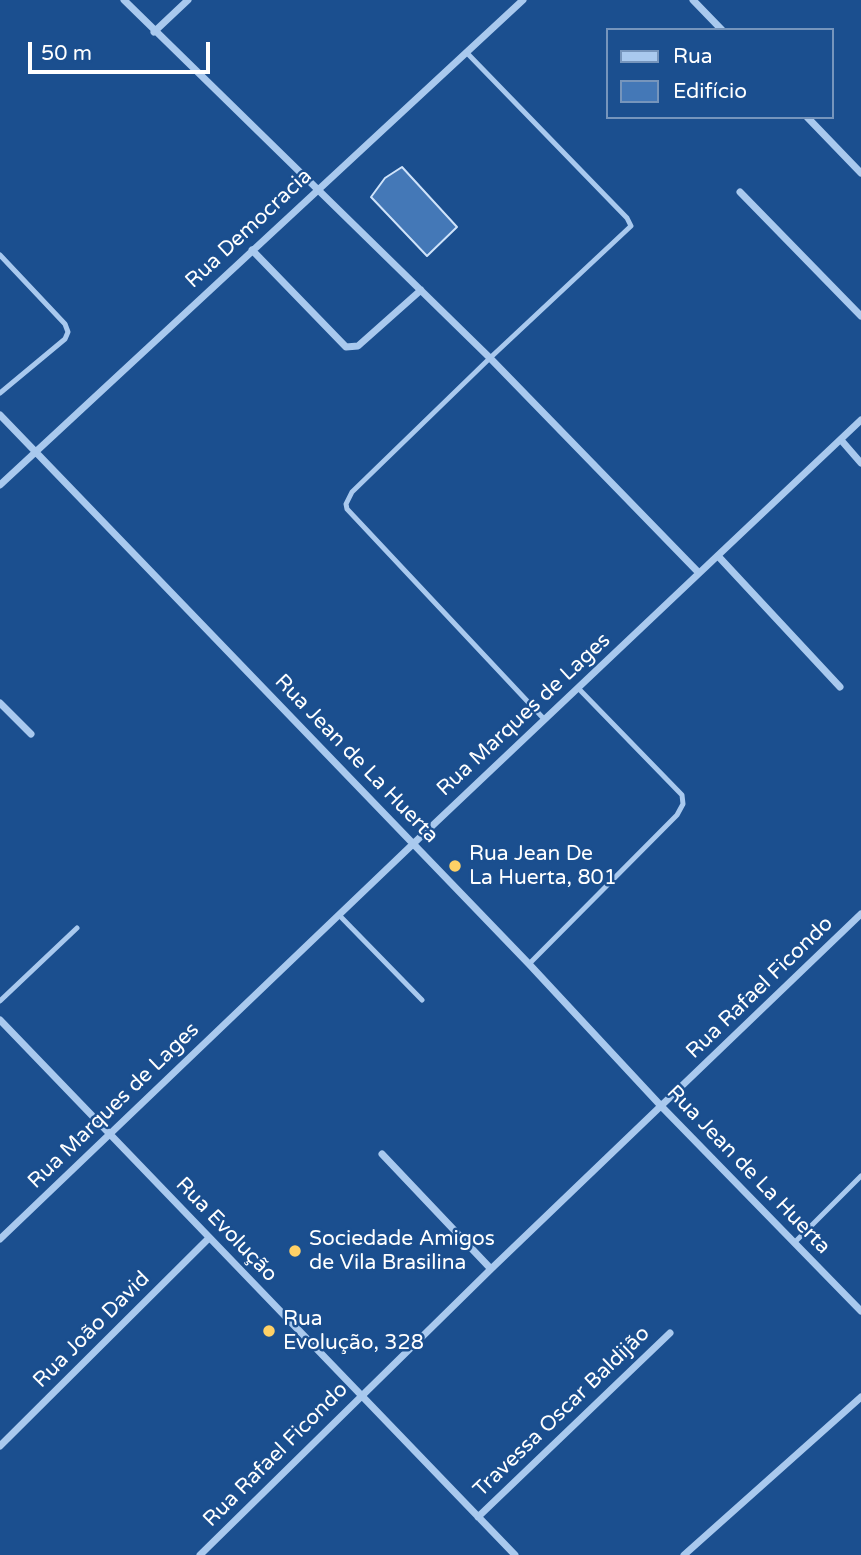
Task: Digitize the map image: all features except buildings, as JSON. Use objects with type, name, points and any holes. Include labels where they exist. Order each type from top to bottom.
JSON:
[{"type":"street","points":[[124,0],[421,290],[699,573]]},
{"type":"street","points":[[154,32],[188,0]]},
{"type":"street","name":"Rua Democracia","points":[[0,485],[523,0]]},
{"type":"street","points":[[693,0],[720,28]]},
{"type":"street","points":[[809,119],[861,173]]},
{"type":"street","points":[[740,192],[861,316]]},
{"type":"street","points":[[252,250],[346,347],[358,346],[421,290]]},
{"type":"street","name":"Rua Jean de La Huerta","points":[[0,415],[529,964],[662,1107],[861,1311]]},
{"type":"street","name":"Rua Marques de Lages","points":[[0,1240],[544,719],[861,420]]},
{"type":"street","points":[[841,440],[861,463]]},
{"type":"street","points":[[718,556],[840,687]]},
{"type":"street","points":[[0,703],[31,734]]},
{"type":"street","name":"Rua Rafael Ficondo","points":[[200,1555],[491,1269],[861,914]]},
{"type":"street","name":"Rua Evolução","points":[[0,1020],[515,1555]]},
{"type":"street","points":[[382,1154],[491,1269]]},
{"type":"street","name":"Rua João David","points":[[0,1446],[209,1238]]},
{"type":"street","name":"Travessa Oscar Baldijão","points":[[478,1517],[670,1333]]},
{"type":"street","points":[[684,1555],[861,1397]]},
{"type":"lane","points":[[467,53],[632,225],[489,358],[352,492],[346,504],[347,509],[394,561],[544,719]]},
{"type":"lane","points":[[0,255],[65,324],[68,332],[65,339],[0,393]]},
{"type":"lane","points":[[529,964],[677,815],[683,804],[682,795],[578,688]]},
{"type":"lane","points":[[339,915],[422,1000]]},
{"type":"lane","points":[[0,1001],[77,928]]},
{"type":"lane","points":[[794,1243],[861,1175]]},
{"type":"place","name":"Rua Jean De La Huerta, 801","points":[[455,866]]},
{"type":"place","name":"Sociedade Amigos de Vila Brasilina","points":[[295,1251]]},
{"type":"place","name":"Rua Evolução, 328","points":[[269,1331]]}]
